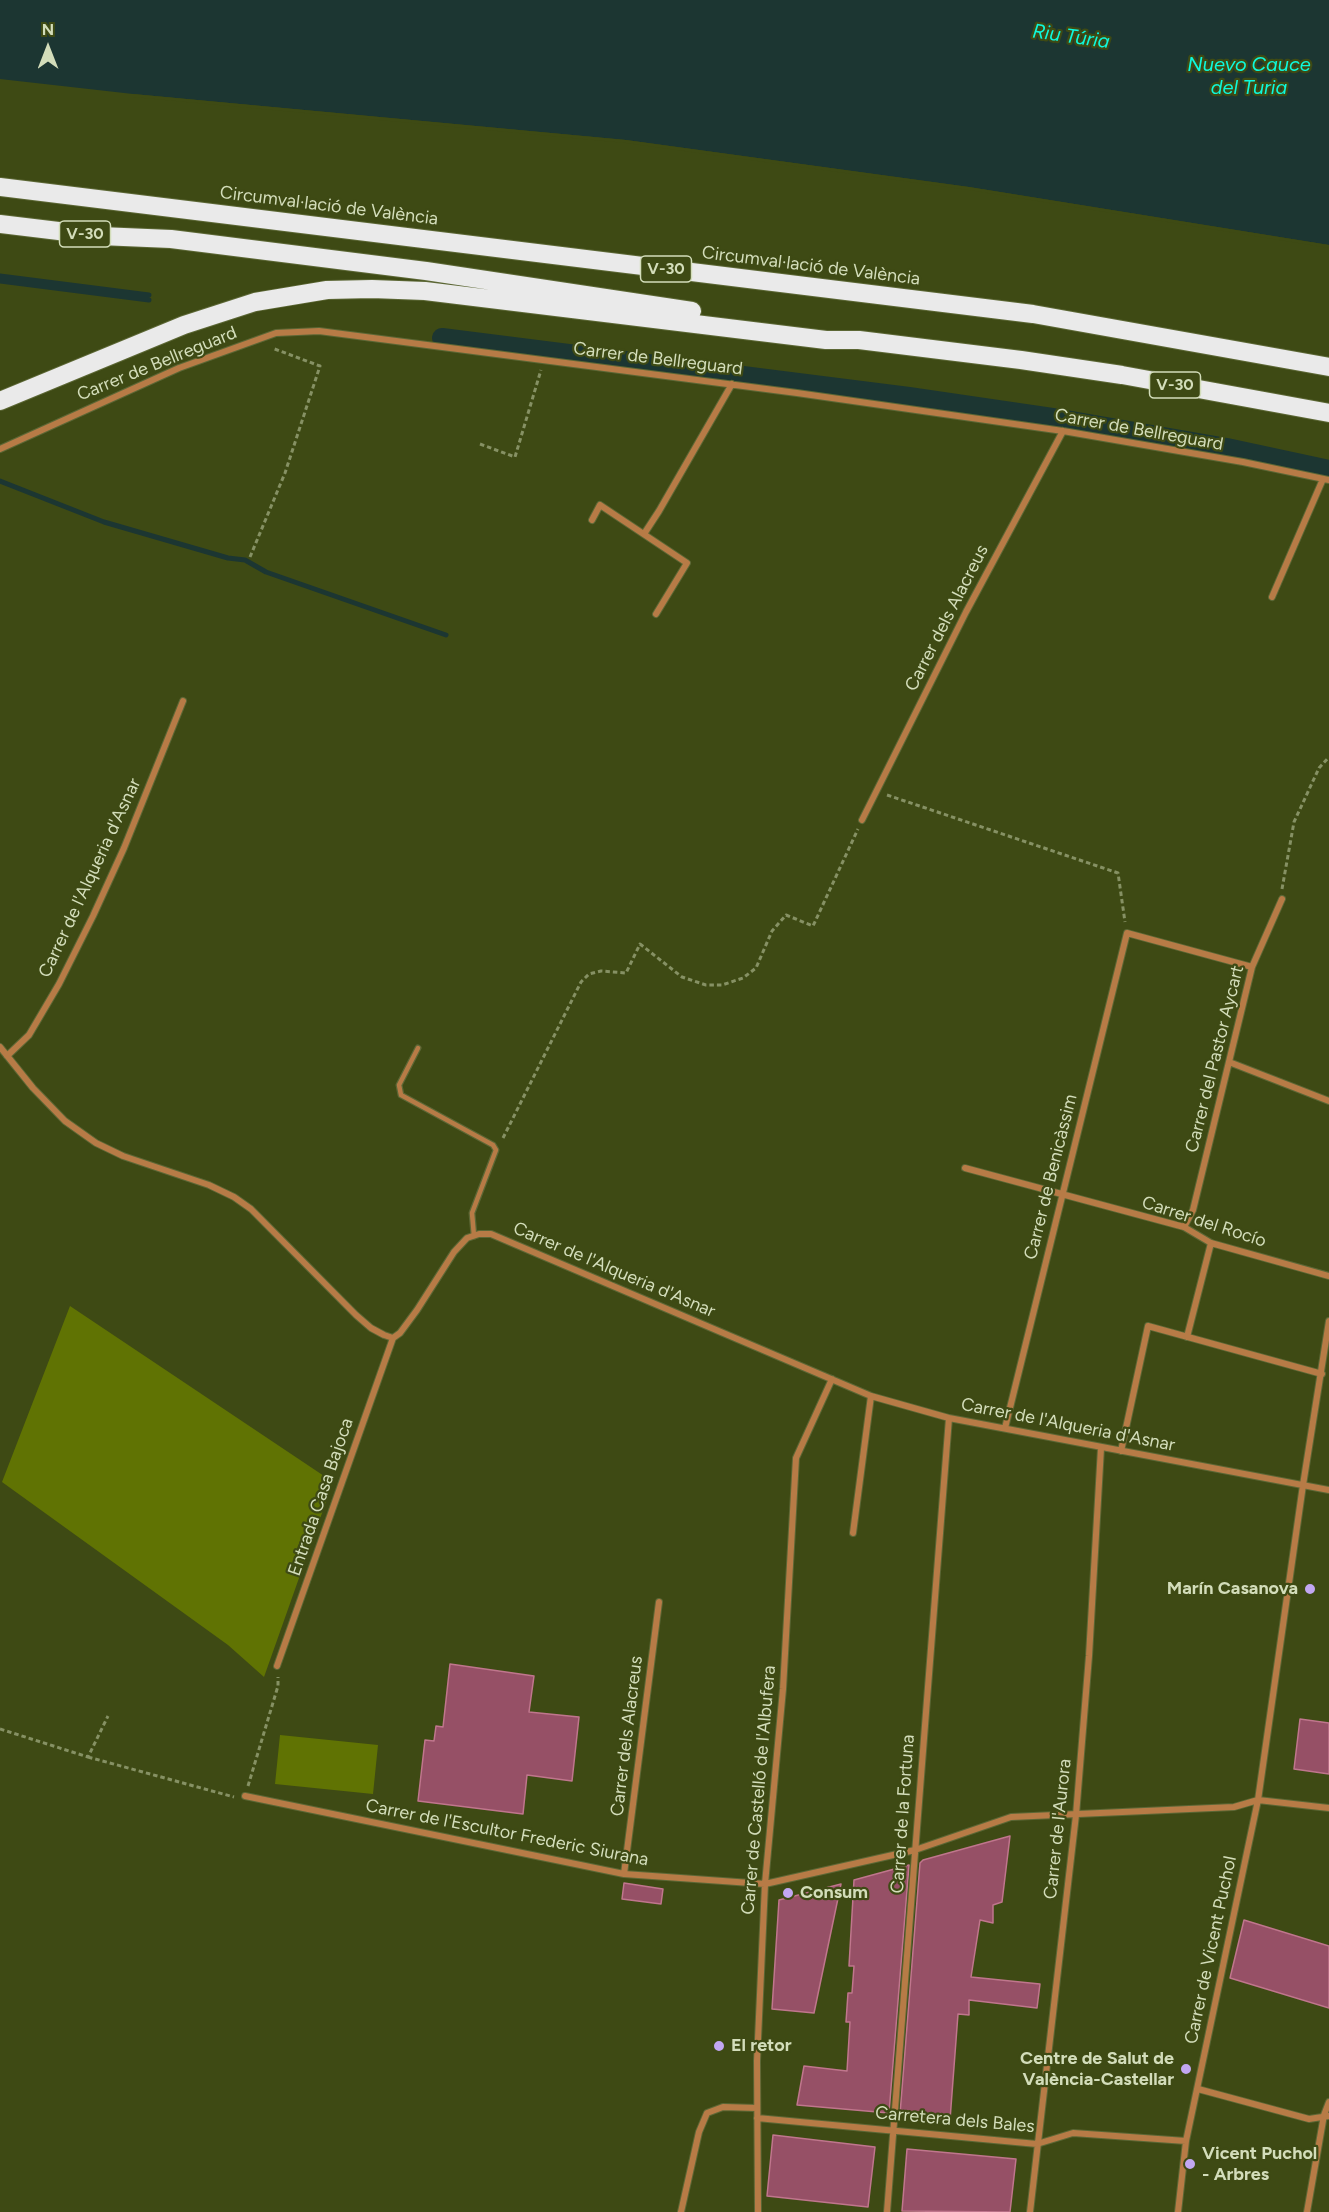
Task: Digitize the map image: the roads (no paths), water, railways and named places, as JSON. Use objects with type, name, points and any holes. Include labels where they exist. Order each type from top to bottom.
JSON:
[{"type":"highway","name":"Circumval·lació de València","points":[[0,187],[1033,314],[1329,367]]},
{"type":"highway","name":"V-30","points":[[0,224],[100,236],[171,239],[426,271],[828,331],[859,340],[1122,375],[1329,414]]},
{"type":"highway","points":[[0,401],[184,325],[255,302],[327,290],[425,291],[826,340],[859,340]]},
{"type":"street","name":"Carrer de Bellreguard","points":[[0,449],[81,410],[180,368],[276,333],[319,331],[732,384],[1063,431],[1243,462],[1326,480]]},
{"type":"street","points":[[645,534],[732,384]]},
{"type":"street","name":"Carrer dels Alacreus","points":[[862,820],[966,612],[1063,431]]},
{"type":"street","points":[[1272,597],[1326,480]]},
{"type":"street","points":[[592,520],[600,505],[687,563],[656,614]]},
{"type":"street","name":"Carrer de l'Alqueria d'Asnar","points":[[8,1056],[29,1035],[59,984],[93,916],[124,848],[183,701]]},
{"type":"street","name":"Carrer del Pastor Aycart","points":[[1184,1227],[1193,1210],[1252,967],[1282,899]]},
{"type":"street","name":"Carrer de Benicàssim","points":[[1005,1428],[1127,933],[1252,967]]},
{"type":"street","points":[[0,1047],[33,1088],[65,1121],[96,1143],[123,1156],[209,1185],[234,1197],[251,1209],[356,1315],[377,1332],[393,1338],[400,1333],[454,1252],[468,1238],[474,1236]]},
{"type":"street","points":[[1229,1062],[1329,1101]]},
{"type":"street","name":"Carrer del Rocío","points":[[964,1168],[1184,1227],[1211,1244],[1329,1276]]},
{"type":"street","name":"Carrer de l'Alqueria d'Asnar","points":[[474,1236],[491,1234],[505,1239],[872,1396],[949,1418],[1329,1490]]},
{"type":"street","points":[[1187,1337],[1211,1244]]},
{"type":"street","name":"Carrer de Vicent Puchol","points":[[1178,2212],[1186,2141],[1258,1800],[1329,1321]]},
{"type":"street","points":[[1121,1451],[1148,1326],[1322,1374]]},
{"type":"street","name":"Entrada Casa Bajoca","points":[[277,1666],[393,1338]]},
{"type":"street","name":"Carrer de Castelló de l'Albufera","points":[[758,2212],[757,2061],[765,1884],[783,1689],[796,1458],[832,1379]]},
{"type":"street","points":[[853,1533],[872,1396]]},
{"type":"street","name":"Carrer de la Fortuna","points":[[887,2212],[949,1418]]},
{"type":"street","name":"Carrer de l'Aurora","points":[[1030,2212],[1076,1815],[1089,1656],[1101,1448]]},
{"type":"street","name":"Carrer dels Alacreus","points":[[624,1874],[659,1602]]},
{"type":"street","name":"Carrer de l'Escultor Frederic Siurana","points":[[245,1796],[624,1874],[765,1884],[915,1850],[1011,1817],[1234,1807],[1258,1800]]},
{"type":"street","points":[[1258,1800],[1329,1808]]},
{"type":"street","points":[[1198,2089],[1309,2119],[1327,2116]]},
{"type":"street","points":[[1307,2212],[1329,2102]]},
{"type":"street","points":[[681,2212],[699,2132],[707,2113],[723,2107],[757,2108]]},
{"type":"street","name":"Carretera dels Bales","points":[[757,2118],[1037,2144],[1073,2133],[1186,2141]]},
{"type":"lane","points":[[418,1048],[399,1085],[401,1095],[493,1145],[496,1150],[471,1213],[474,1236]]},
{"type":"water","points":[[0,0],[1329,0],[1329,245],[969,187],[626,140],[133,94],[0,79]]},
{"type":"waterway","points":[[0,276],[149,295]]},
{"type":"waterway","points":[[0,281],[149,300]]},
{"type":"waterway","points":[[443,333],[1067,414],[1329,464]]},
{"type":"waterway","points":[[442,338],[909,397],[1066,420],[1227,448],[1329,470]]},
{"type":"waterway","points":[[0,481],[104,522],[228,558],[245,560],[266,572],[446,635]]},
{"type":"place","name":"Marín Casanova","points":[[1310,1589]]},
{"type":"place","name":"Consum","points":[[788,1893]]},
{"type":"place","name":"El retor","points":[[719,2046]]},
{"type":"place","name":"Centre de Salut de València-Castellar","points":[[1186,2069]]},
{"type":"place","name":"Vicent Puchol - Arbres","points":[[1190,2164]]},
{"type":"water label","name":"Riu Túria","points":[[1071,37]]},
{"type":"water label","name":"Nuevo Cauce del Turia","points":[[1249,76]]}]
